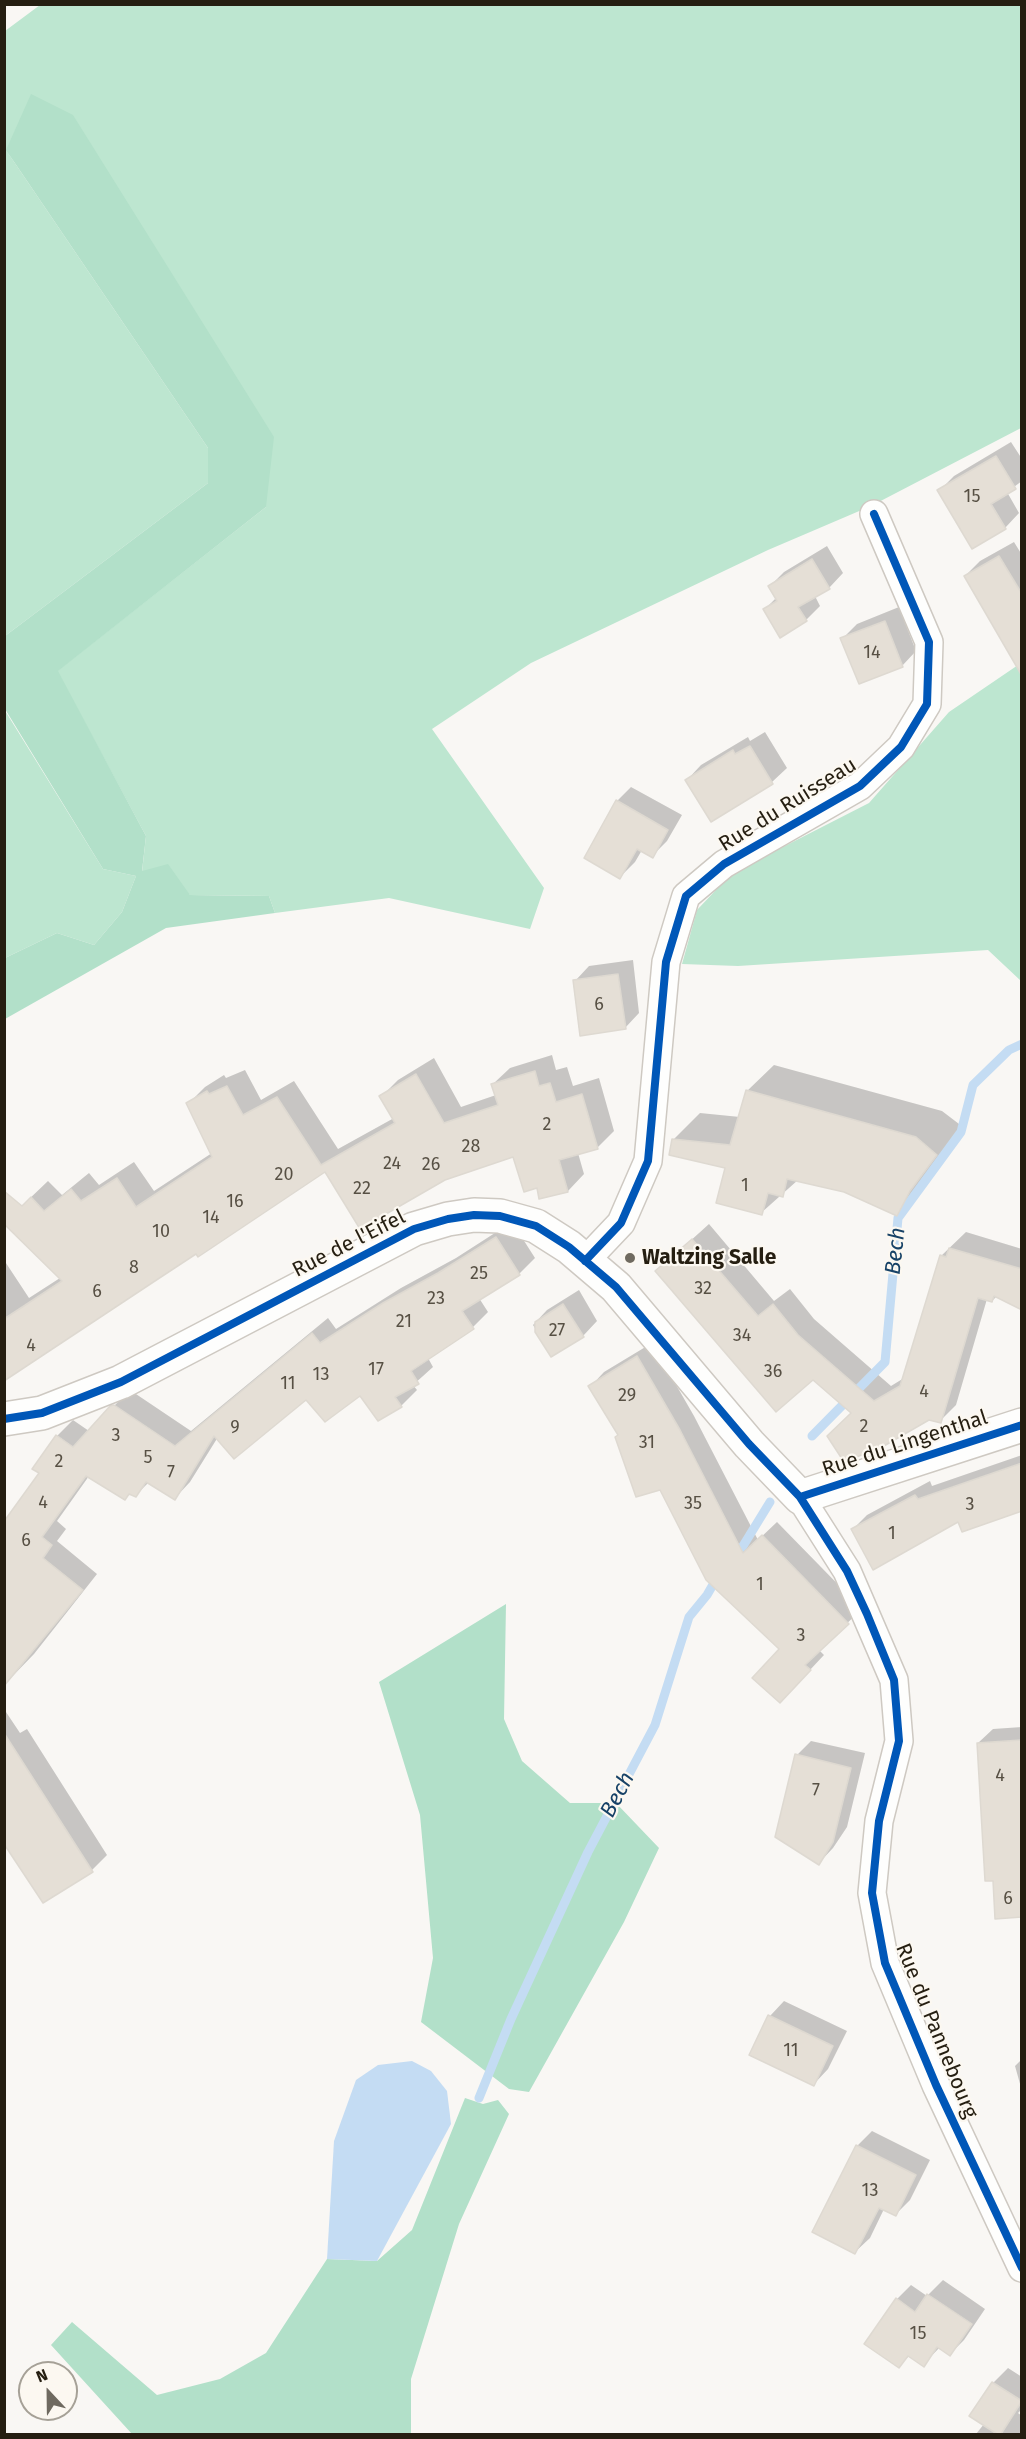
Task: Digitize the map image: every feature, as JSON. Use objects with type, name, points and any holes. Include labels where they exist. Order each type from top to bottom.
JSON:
[{"type":"street","name":"Rue du Ruisseau","points":[[585,1261],[621,1223],[648,1161],[666,962],[686,896],[724,864],[860,786],[901,747],[927,704],[929,642],[874,514]]},
{"type":"street","name":"Rue de l'Eifel","points":[[4,1419],[42,1413],[121,1382],[414,1229],[448,1219],[474,1215],[500,1216],[536,1226],[569,1247],[616,1287],[749,1444],[800,1497]]},
{"type":"street","name":"Rue du Lingenthal","points":[[800,1497],[1022,1425]]},
{"type":"street","name":"Rue du Pannebourg","points":[[800,1497],[847,1571],[894,1680],[899,1741],[879,1821],[872,1893],[885,1963],[936,2085],[1022,2268]]},
{"type":"green space","points":[[40,5],[1021,5],[1021,428],[871,506],[768,550],[531,663],[432,729],[544,888],[530,929],[389,898],[275,913],[269,896],[190,895],[142,872],[146,836],[57,671],[266,507],[6,150],[208,448],[208,483],[5,636],[5,31]]},
{"type":"green space","points":[[31,94],[73,115],[274,437],[266,507],[58,671],[146,836],[142,871],[168,864],[190,895],[269,896],[275,913],[166,928],[5,1019],[5,958],[57,933],[94,945],[122,912],[136,876],[103,869],[5,709],[5,636],[208,483],[208,448],[6,150]]},
{"type":"green space","points":[[1021,663],[1021,981],[988,950],[738,966],[682,964],[697,910],[732,873],[869,803],[949,712]]},
{"type":"green space","points":[[4,709],[103,869],[136,876],[122,912],[94,945],[57,933],[5,958]]},
{"type":"green space","points":[[506,1604],[504,1719],[522,1761],[570,1803],[616,1803],[659,1848],[624,1922],[529,2092],[509,2089],[421,2022],[433,1958],[420,1815],[379,1682]]},
{"type":"green space","points":[[465,2098],[483,2104],[498,2100],[509,2114],[459,2224],[411,2379],[411,2434],[132,2434],[78,2375],[78,2361],[66,2361],[51,2345],[72,2322],[157,2395],[220,2379],[266,2353],[327,2259],[377,2261],[412,2230]]},
{"type":"water","points":[[412,2061],[431,2071],[447,2091],[451,2124],[377,2261],[327,2259],[334,2141],[356,2080],[378,2065]]},
{"type":"building","points":[[996,456],[1016,489],[991,504],[1006,529],[972,549],[937,490]]},
{"type":"building","points":[[999,556],[1022,594],[1022,676],[964,576]]},
{"type":"building","points":[[812,559],[830,589],[798,607],[807,621],[780,638],[763,609],[777,601],[768,586]]},
{"type":"building","points":[[885,621],[903,667],[859,684],[840,638]]},
{"type":"building","points":[[750,746],[773,784],[711,822],[685,780],[733,750],[735,754]]},
{"type":"building","points":[[616,800],[668,830],[653,858],[637,849],[620,879],[584,858]]},
{"type":"building","points":[[618,974],[626,1029],[580,1036],[573,980]]},
{"type":"building","points":[[535,1071],[539,1086],[550,1083],[556,1102],[582,1094],[598,1149],[559,1160],[568,1192],[539,1199],[537,1188],[524,1192],[513,1157],[445,1180],[360,1229],[325,1172],[198,1257],[196,1254],[4,1381],[4,1319],[62,1281],[4,1224],[4,1191],[22,1206],[31,1197],[44,1211],[71,1189],[81,1201],[117,1178],[136,1207],[212,1157],[186,1103],[207,1091],[209,1094],[227,1086],[243,1115],[277,1097],[321,1165],[395,1123],[379,1096],[416,1074],[444,1123],[498,1105],[491,1084]]},
{"type":"building","points":[[746,1090],[916,1137],[937,1155],[910,1191],[897,1216],[844,1192],[787,1179],[783,1197],[768,1193],[762,1215],[716,1203],[725,1168],[669,1155],[672,1139],[730,1145]]},
{"type":"building","points":[[496,1237],[520,1275],[462,1311],[474,1329],[411,1371],[419,1384],[395,1397],[402,1407],[378,1421],[360,1396],[325,1422],[306,1400],[234,1459],[214,1436],[175,1500],[146,1482],[136,1497],[129,1494],[125,1500],[86,1476],[42,1537],[52,1545],[43,1558],[83,1590],[4,1686],[5,1520],[39,1473],[32,1469],[56,1435],[73,1447],[110,1406],[114,1405],[175,1446],[312,1333],[320,1343]]},
{"type":"building","points":[[692,1239],[758,1316],[773,1304],[798,1335],[874,1401],[900,1386],[940,1255],[946,1257],[949,1248],[1022,1269],[1022,1310],[994,1296],[992,1302],[978,1298],[941,1423],[929,1420],[870,1454],[869,1452],[844,1462],[827,1436],[851,1413],[813,1380],[776,1412],[655,1271]]},
{"type":"building","points":[[563,1304],[584,1337],[551,1357],[535,1332],[535,1322]]},
{"type":"building","points":[[637,1356],[680,1430],[743,1553],[762,1535],[849,1624],[805,1665],[811,1670],[780,1703],[752,1678],[779,1649],[706,1580],[660,1490],[636,1497],[615,1437],[618,1435],[588,1386]]},
{"type":"building","points":[[1022,1463],[1022,1511],[962,1532],[958,1522],[873,1570],[851,1529],[915,1495],[918,1499]]},
{"type":"building","points":[[4,1733],[93,1872],[43,1903],[4,1844]]},
{"type":"building","points":[[1022,1740],[1022,1917],[995,1919],[993,1881],[985,1881],[977,1743]]},
{"type":"building","points":[[795,1754],[851,1768],[833,1842],[819,1865],[775,1837]]},
{"type":"building","points":[[768,2015],[833,2046],[814,2086],[749,2055]]},
{"type":"building","points":[[856,2145],[916,2175],[896,2216],[879,2208],[855,2254],[812,2232]]},
{"type":"building","points":[[927,2294],[972,2324],[950,2356],[937,2347],[924,2367],[908,2356],[899,2368],[864,2344],[896,2298],[915,2312]]},
{"type":"building","points":[[992,2382],[1022,2401],[1001,2434],[997,2434],[969,2416]]},
{"type":"waterway","name":"Bech","points":[[812,1436],[885,1362],[898,1218],[961,1132],[973,1085],[1009,1050],[1022,1044]]},
{"type":"waterway","name":"Bech","points":[[733,1555],[743,1546],[770,1502]]},
{"type":"waterway","name":"Bech","points":[[479,2098],[511,2019],[588,1852],[655,1725],[689,1617],[707,1595],[718,1576]]},
{"type":"cycle path","points":[[585,1261],[621,1223],[648,1161],[666,962],[686,896],[724,864],[860,786],[901,747],[927,704],[929,642],[874,514]]},
{"type":"cycle path","points":[[4,1419],[42,1413],[121,1382],[414,1229],[448,1219],[474,1215],[500,1216],[536,1226],[569,1247],[616,1287],[749,1444],[800,1497],[847,1571],[867,1614],[894,1680],[899,1741],[879,1821],[872,1893],[885,1963],[936,2085],[1022,2268]]},
{"type":"cycle path","points":[[800,1497],[1022,1425]]},
{"type":"place","name":"Waltzing Salle","points":[[630,1258]]}]
